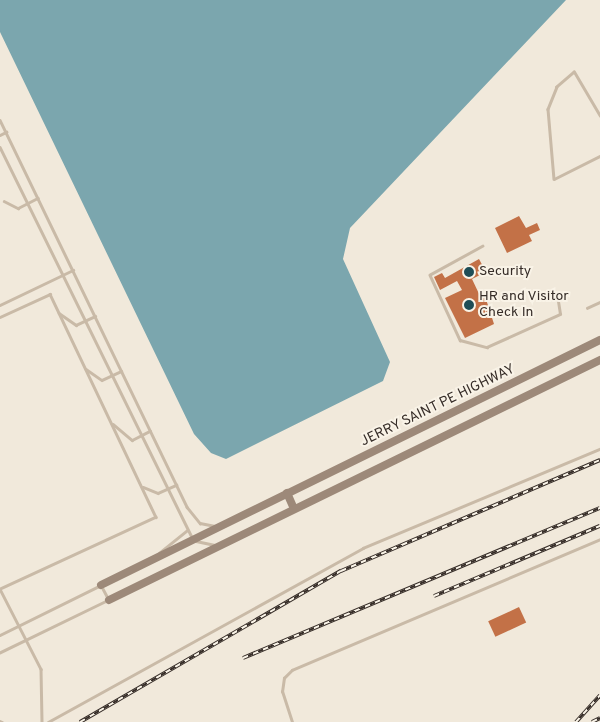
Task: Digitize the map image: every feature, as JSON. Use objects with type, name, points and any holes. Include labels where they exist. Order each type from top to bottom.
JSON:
[{"type":"main road","name":"JERRY SAINT PE HIGHWAY","points":[[101,585],[195,541],[287,493],[600,340]]},
{"type":"main road","points":[[109,600],[600,360]]},
{"type":"main road","points":[[287,493],[294,510]]},
{"type":"lane","points":[[600,116],[574,72],[557,87],[548,109],[554,179],[600,156]]},
{"type":"lane","points":[[0,120],[176,485],[200,524],[224,525]]},
{"type":"lane","points":[[0,135],[6,132]]},
{"type":"lane","points":[[0,147],[186,531],[195,541],[209,546],[233,541]]},
{"type":"lane","points":[[4,200],[18,208],[38,198]]},
{"type":"lane","points":[[483,246],[430,275],[460,340],[488,347],[560,314],[558,302]]},
{"type":"lane","points":[[0,305],[73,270]]},
{"type":"lane","points":[[0,318],[50,294],[156,517],[0,589],[40,669],[42,722]]},
{"type":"lane","points":[[586,308],[600,302]]},
{"type":"lane","points":[[58,312],[76,325],[95,316]]},
{"type":"lane","points":[[85,368],[102,380],[121,370]]},
{"type":"lane","points":[[111,423],[132,440],[150,431]]},
{"type":"lane","points":[[48,722],[363,548],[600,449]]},
{"type":"lane","points":[[142,486],[158,493],[176,485]]},
{"type":"lane","points":[[154,559],[186,531]]},
{"type":"lane","points":[[292,722],[282,692],[284,678],[292,670],[600,539]]},
{"type":"lane","points":[[0,635],[101,585],[109,600],[0,653]]},
{"type":"water","points":[[0,0],[566,0],[350,228],[343,259],[390,362],[383,381],[226,459],[211,453],[194,434],[0,32]]},
{"type":"building","points":[[519,216],[526,228],[537,223],[540,230],[529,235],[532,241],[507,253],[495,228]]},
{"type":"building","name":"HR and Visitor Check In","points":[[479,259],[486,272],[472,279],[481,298],[485,296],[494,324],[465,338],[445,298],[462,290],[457,281],[440,290],[434,277],[442,273],[445,278]]},
{"type":"building","points":[[519,607],[526,622],[495,637],[488,621]]},
{"type":"railway","points":[[80,722],[341,571],[600,460]]},
{"type":"railway","points":[[243,658],[600,508]]},
{"type":"railway","points":[[434,596],[600,526]]},
{"type":"railway","points":[[576,722],[600,695]]},
{"type":"railway","points":[[592,722],[600,718]]},
{"type":"place","name":"Security","points":[[469,272]]},
{"type":"place","name":"HR and Visitor Check In","points":[[469,305]]}]
